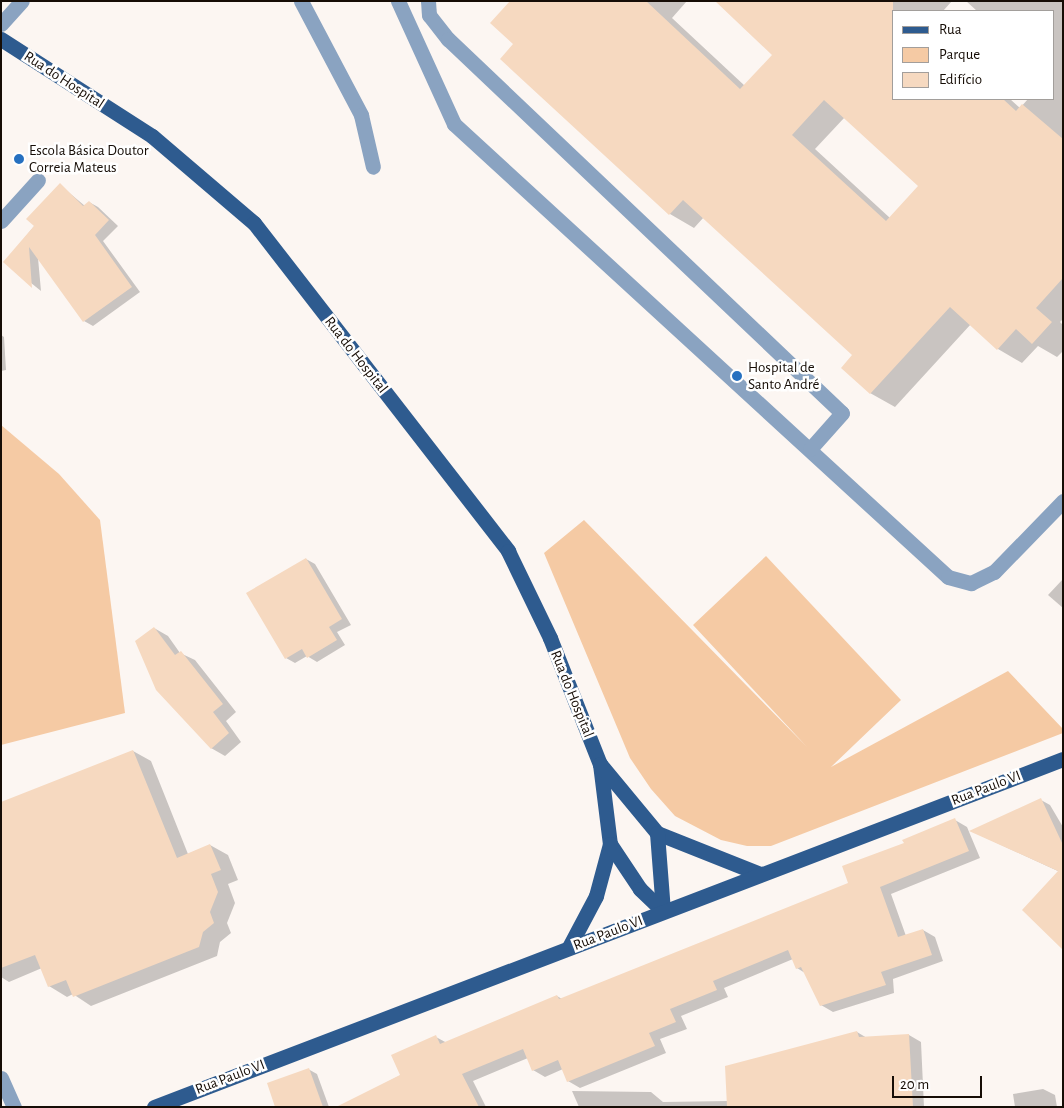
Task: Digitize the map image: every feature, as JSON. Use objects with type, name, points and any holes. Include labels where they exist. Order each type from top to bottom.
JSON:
[{"type":"main road","name":"Rua do Hospital","points":[[1,40],[152,136],[254,223],[508,551],[550,638],[600,764],[610,844],[596,896],[569,947]]},
{"type":"main road","name":"Rua Paulo VI","points":[[154,1107],[1063,759]]},
{"type":"main road","name":"Rua do Hospital","points":[[600,764],[657,833],[760,874]]},
{"type":"main road","points":[[657,833],[664,911]]},
{"type":"main road","name":"Rua do Hospital","points":[[610,844],[640,889],[664,911]]},
{"type":"street","points":[[1,24],[22,1]]},
{"type":"street","points":[[301,1],[361,115],[373,167]]},
{"type":"street","points":[[398,1],[454,124],[948,577],[961,583],[970,583],[994,572],[1063,501]]},
{"type":"street","points":[[428,1],[429,15],[448,39],[842,413],[810,449]]},
{"type":"street","points":[[1,221],[38,180]]},
{"type":"street","points":[[3,1087],[14,1107]]},
{"type":"green space","points":[[1,425],[59,474],[100,520],[125,713],[1,745]]},
{"type":"green space","points":[[584,520],[807,747],[693,625],[766,556],[901,700],[831,767],[1008,671],[1063,729],[1063,733],[771,846],[747,846],[721,840],[675,816],[651,789],[630,758],[544,553]]},
{"type":"building","points":[[510,1],[646,1],[740,89],[772,55],[715,1],[893,1],[892,100],[1004,100],[1016,111],[1022,104],[1063,139],[1063,278],[1036,308],[1052,322],[1032,344],[1016,329],[997,350],[950,307],[870,394],[841,368],[852,355],[683,200],[669,215],[500,59],[513,44],[490,23]],"holes":[[[824,100],[918,186],[886,221],[792,135]]]},
{"type":"building","points":[[60,183],[83,206],[89,201],[109,220],[95,235],[132,287],[83,322],[29,247],[32,288],[3,262],[34,226],[26,219]]},
{"type":"building","points":[[306,558],[342,619],[329,627],[337,640],[307,658],[302,649],[285,659],[246,593]]},
{"type":"building","points":[[154,627],[175,655],[181,651],[223,704],[213,712],[229,733],[211,749],[156,690],[135,641]]},
{"type":"building","points":[[133,750],[177,858],[210,844],[221,870],[211,874],[218,892],[210,912],[214,923],[203,932],[199,947],[73,997],[66,980],[48,987],[35,955],[1,968],[1,802]]},
{"type":"building","points":[[1041,798],[1063,845],[1063,950],[1022,910],[1058,871],[969,831]]},
{"type":"building","points":[[955,818],[969,851],[880,887],[898,937],[923,929],[932,955],[881,972],[886,985],[820,1006],[801,967],[796,969],[788,950],[713,981],[717,990],[670,1009],[676,1022],[649,1033],[655,1046],[567,1082],[558,1060],[532,1071],[523,1049],[462,1074],[479,1107],[336,1107],[400,1075],[391,1055],[436,1035],[440,1044],[557,995],[559,999],[848,883],[842,866],[904,843],[902,840]]},
{"type":"building","points":[[857,1031],[859,1037],[909,1034],[913,1107],[727,1107],[725,1066]]},
{"type":"building","points":[[309,1068],[323,1107],[275,1107],[267,1083]]},
{"type":"place","name":"Escola Básica Doutor Correia Mateus","points":[[19,159]]},
{"type":"place","name":"Hospital de Santo André","points":[[737,376]]}]
